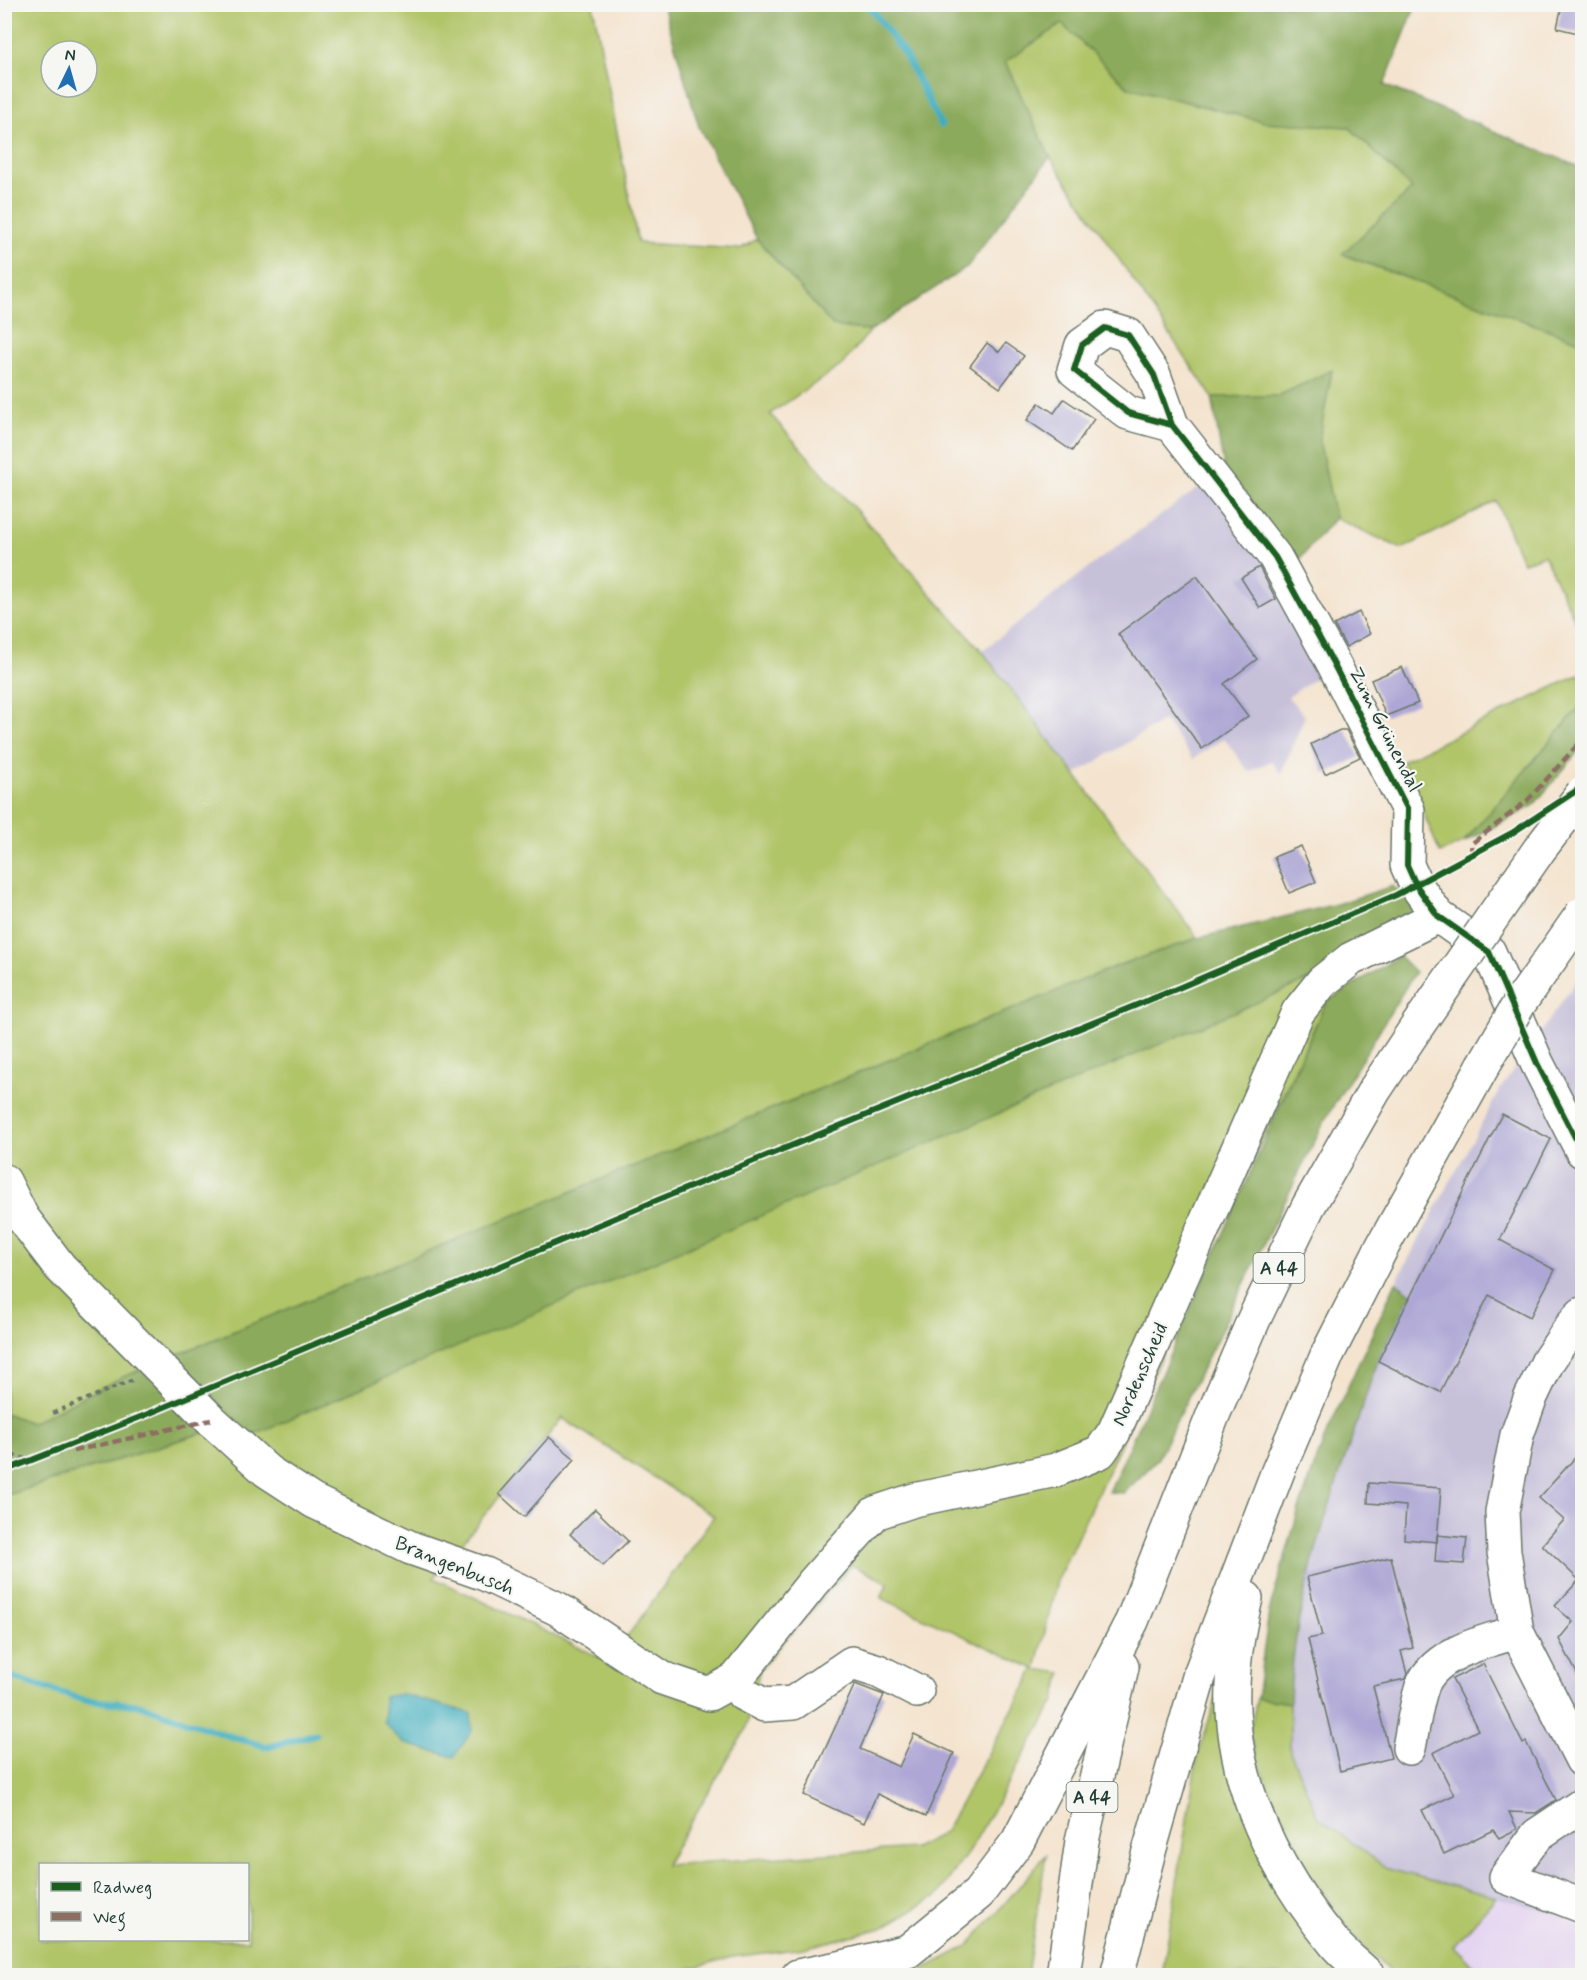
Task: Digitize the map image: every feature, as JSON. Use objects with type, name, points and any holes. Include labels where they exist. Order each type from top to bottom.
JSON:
[{"type":"main road","name":"Zum Grünendal","points":[[1172,425],[1275,557],[1332,661],[1408,810],[1407,865],[1416,885],[1438,916],[1489,952],[1537,1063],[1582,1151]]},
{"type":"main road","name":"A 44","points":[[1062,1976],[1082,1841],[1132,1621],[1213,1415],[1254,1319],[1308,1207],[1374,1091],[1539,850],[1582,794]]},
{"type":"main road","points":[[1117,1976],[1148,1854],[1199,1677],[1278,1471],[1328,1353],[1381,1249],[1483,1066],[1519,1005],[1582,914]]},
{"type":"main road","name":"Nordenscheid","points":[[723,1686],[875,1513],[914,1500],[1056,1470],[1100,1452],[1114,1432],[1298,1012],[1322,982],[1351,959],[1438,916]]},
{"type":"main road","points":[[4,1181],[22,1216],[60,1267],[160,1369]]},
{"type":"main road","points":[[1582,1314],[1548,1360],[1530,1399],[1517,1435],[1502,1512],[1504,1552],[1517,1632],[1582,1761]]},
{"type":"main road","name":"Brangenbusch","points":[[160,1369],[267,1471],[313,1501],[411,1548],[485,1574],[558,1609],[662,1678],[723,1686]]},
{"type":"main road","points":[[1278,1471],[1239,1628],[1234,1658],[1234,1724],[1242,1767],[1255,1814],[1271,1850],[1290,1883],[1337,1946],[1368,1976]]},
{"type":"main road","points":[[798,1976],[908,1951],[978,1894],[1018,1841],[1132,1621]]},
{"type":"main road","points":[[1409,1748],[1423,1685],[1433,1669],[1465,1648],[1517,1632]]},
{"type":"main road","points":[[723,1686],[764,1706],[793,1703],[852,1663],[878,1671],[917,1691]]},
{"type":"main road","points":[[1582,1805],[1537,1835],[1506,1877],[1582,1906]]},
{"type":"path","points":[[53,1413],[160,1369]]},
{"type":"path","points":[[4,1452],[29,1461]]},
{"type":"shaded area","points":[[1204,484],[1345,658],[1288,697],[1305,716],[1281,774],[1271,761],[1249,772],[1224,738],[1193,759],[1164,720],[1073,776],[982,651],[1100,559]]},
{"type":"shaded area","points":[[1582,973],[1582,1920],[1388,1869],[1319,1818],[1290,1752],[1290,1679],[1307,1577],[1378,1361],[1412,1294],[1396,1282],[1499,1091]]},
{"type":"shaded area","points":[[1496,1897],[1582,1920],[1582,1975],[1482,1975],[1454,1946]]},
{"type":"green space","points":[[4,5],[593,5],[638,243],[740,249],[757,239],[833,326],[870,331],[842,365],[770,414],[982,651],[1198,938],[1117,966],[121,1378],[31,1423],[5,1413]]},
{"type":"green space","points":[[663,5],[1416,5],[1384,85],[1582,168],[1582,342],[1342,254],[1412,189],[1349,127],[1265,122],[1128,87],[1062,24],[1005,62],[1050,157],[967,267],[870,331],[833,326],[757,239],[699,127]]},
{"type":"green space","points":[[1062,24],[1128,87],[1265,122],[1349,127],[1413,189],[1343,255],[1582,342],[1582,635],[1544,555],[1523,563],[1496,501],[1402,549],[1335,518],[1319,440],[1332,371],[1278,396],[1212,397],[1050,157],[1005,62]]},
{"type":"green space","points":[[1332,370],[1319,440],[1335,518],[1291,569],[1225,475],[1212,397],[1278,396]]},
{"type":"green space","points":[[1582,673],[1582,704],[1463,843],[1440,853],[1402,761]]},
{"type":"green space","points":[[1582,704],[1582,747],[1533,806],[1463,843]]},
{"type":"green space","points":[[1393,886],[1422,914],[1311,979],[257,1433],[208,1431],[7,1495],[5,1490],[5,1413],[31,1423],[121,1378],[1117,966],[1198,938],[1337,904]]},
{"type":"green space","points":[[1399,956],[1415,972],[1326,1118],[1157,1460],[1124,1493],[1109,1492],[1326,1002]]},
{"type":"green space","points":[[1311,979],[1326,1002],[1057,1581],[1036,1669],[1062,1673],[1055,1701],[971,1848],[937,1896],[882,1928],[804,1948],[732,1957],[667,1975],[5,1975],[4,1490],[7,1495],[208,1431]],"holes":[[[562,1418],[714,1516],[609,1662],[434,1578]],[[852,1565],[888,1583],[881,1598],[1035,1669],[944,1833],[914,1848],[665,1865],[745,1731],[760,1669]]]},
{"type":"green space","points":[[1396,1282],[1412,1294],[1378,1361],[1319,1539],[1299,1621],[1290,1703],[1257,1698],[1269,1612],[1299,1509],[1325,1437]]},
{"type":"green space","points":[[1223,1677],[1224,1728],[1355,1975],[1162,1976],[1197,1757]]},
{"type":"green space","points":[[1257,1698],[1290,1703],[1290,1752],[1319,1818],[1388,1869],[1496,1897],[1454,1946],[1483,1975],[1393,1975],[1360,1943],[1288,1846],[1249,1735]]},
{"type":"green space","points":[[1046,1855],[1027,1975],[912,1975],[968,1946]]},
{"type":"water","points":[[401,1694],[471,1713],[472,1731],[454,1757],[403,1743],[384,1723],[384,1697]]},
{"type":"building","points":[[1562,5],[1582,10],[1582,34],[1557,28]]},
{"type":"building","points":[[987,343],[999,352],[1006,343],[1024,356],[1000,388],[970,366]]},
{"type":"building","points":[[1064,399],[1094,419],[1072,451],[1027,420],[1039,403],[1054,413]]},
{"type":"building","points":[[1259,567],[1276,599],[1260,608],[1241,578]]},
{"type":"building","points":[[1197,576],[1257,659],[1224,684],[1248,716],[1202,749],[1118,634]]},
{"type":"building","points":[[1359,612],[1370,634],[1346,647],[1334,625]]},
{"type":"building","points":[[1402,667],[1418,703],[1386,716],[1371,680]]},
{"type":"building","points":[[1340,730],[1346,730],[1360,757],[1325,774],[1311,744]]},
{"type":"building","points":[[1301,846],[1316,882],[1289,893],[1274,857]]},
{"type":"building","points":[[1502,1114],[1551,1139],[1500,1240],[1555,1270],[1530,1317],[1489,1295],[1440,1392],[1378,1361]]},
{"type":"building","points":[[549,1437],[575,1459],[524,1517],[499,1494]]},
{"type":"building","points":[[1582,1450],[1582,1683],[1559,1639],[1573,1622],[1555,1606],[1579,1580],[1542,1545],[1564,1520],[1539,1498]]},
{"type":"building","points":[[1369,1483],[1441,1488],[1437,1542],[1404,1539],[1406,1506],[1368,1503]]},
{"type":"building","points":[[595,1509],[628,1541],[603,1566],[570,1534]]},
{"type":"building","points":[[1437,1535],[1467,1538],[1464,1564],[1435,1562]]},
{"type":"building","points":[[1391,1557],[1413,1648],[1401,1651],[1407,1674],[1405,1679],[1373,1686],[1391,1758],[1340,1771],[1308,1639],[1322,1636],[1307,1577]]},
{"type":"building","points":[[1483,1664],[1523,1744],[1526,1742],[1556,1800],[1536,1813],[1509,1812],[1517,1829],[1499,1838],[1493,1830],[1444,1854],[1422,1810],[1454,1795],[1433,1753],[1478,1730],[1452,1679]]},
{"type":"building","points":[[855,1684],[884,1695],[860,1749],[899,1767],[914,1734],[954,1753],[926,1816],[877,1794],[864,1823],[804,1795]]},
{"type":"waterway","points":[[868,4],[905,55],[941,125]]},
{"type":"waterway","points":[[4,1673],[84,1700],[140,1705],[268,1747],[315,1734]]},
{"type":"marked path","points":[[1472,855],[1471,844],[1527,801],[1582,740]]},
{"type":"marked path","points":[[73,1451],[211,1420]]},
{"type":"cycle path","points":[[1172,425],[1154,375],[1128,335],[1105,328],[1082,345],[1074,370],[1128,413],[1172,425],[1275,557],[1332,661],[1408,810],[1407,865],[1416,885],[1438,916],[1489,952],[1537,1063],[1582,1151]]},
{"type":"cycle path","points":[[4,1471],[143,1416],[658,1200],[1176,989],[1396,895],[1512,833],[1582,787]]}]
